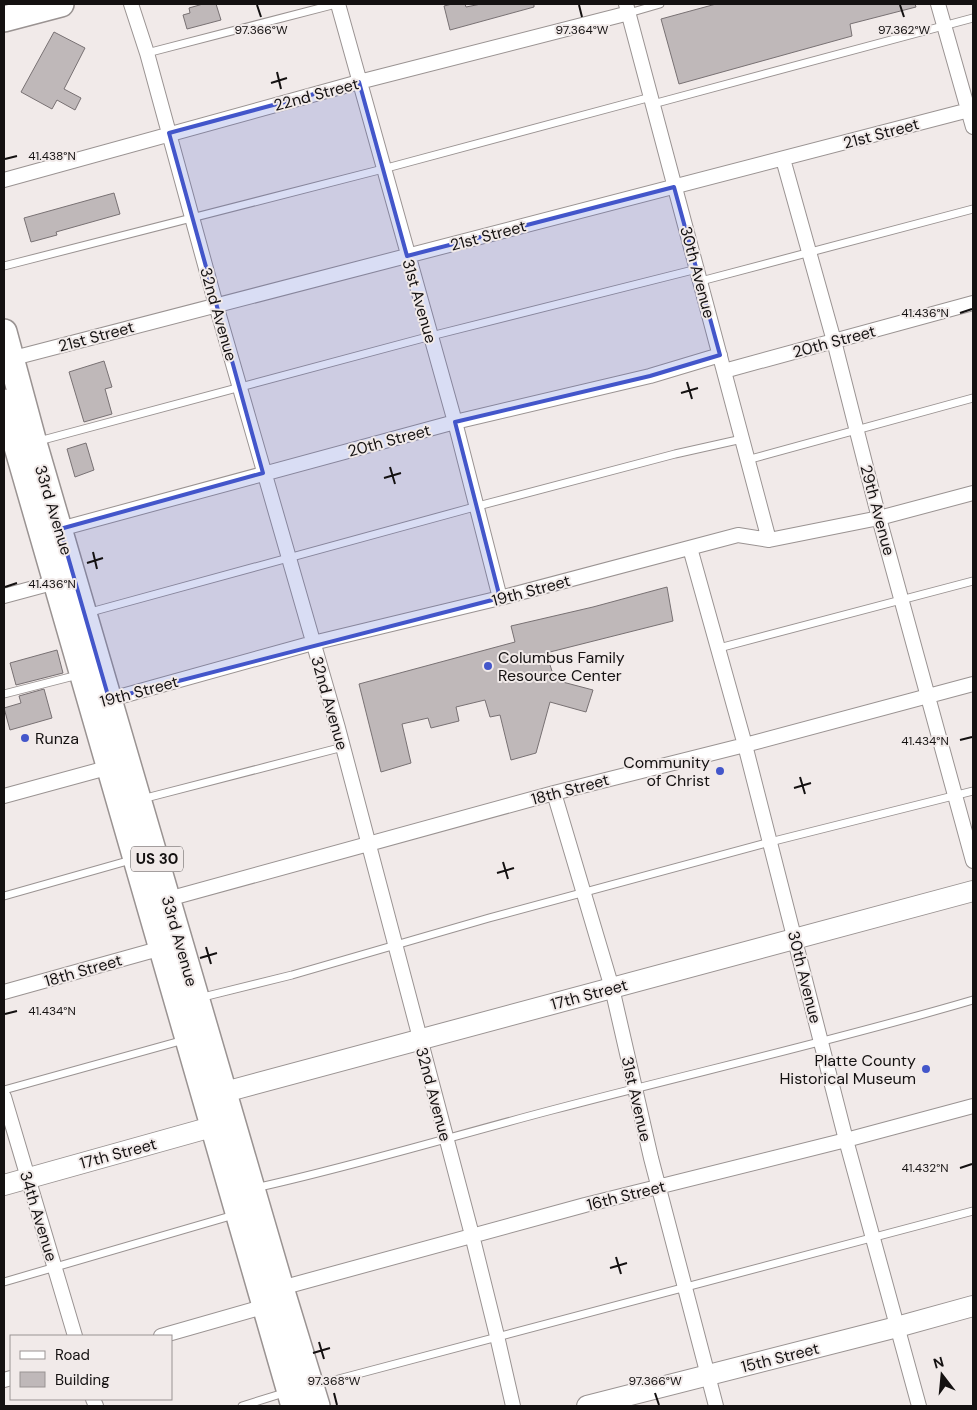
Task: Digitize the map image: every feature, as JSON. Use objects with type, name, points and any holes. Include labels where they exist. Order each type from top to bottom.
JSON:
[{"type":"highway","points":[[4,19],[61,4]]},
{"type":"highway","name":"33rd Avenue","points":[[4,332],[7,359],[60,529],[84,614],[100,702],[118,764],[136,859],[188,1038],[215,1094]]},
{"type":"highway","name":"33rd Avenue","points":[[4,402],[82,674],[100,702]]},
{"type":"highway","name":"33rd Avenue","points":[[118,764],[139,800],[197,999],[215,1094],[224,1124],[252,1189],[273,1297]]},
{"type":"highway","name":"33rd Avenue","points":[[224,1124],[239,1213],[273,1297],[303,1397]]},
{"type":"main road","name":"17th Street","points":[[215,1094],[973,891]]},
{"type":"main road","name":"17th Street","points":[[4,1185],[224,1124]]},
{"type":"main road","name":"15th Street","points":[[587,1406],[973,1306]]},
{"type":"street","name":"32nd Avenue","points":[[131,4],[147,53],[263,473],[343,747],[472,1235],[513,1406]]},
{"type":"street","name":"31st Avenue","points":[[337,4],[455,422],[500,598]]},
{"type":"street","points":[[938,4],[971,110],[973,128]]},
{"type":"street","name":"22nd Street","points":[[4,180],[169,133],[628,9]]},
{"type":"street","name":"30th Avenue","points":[[628,9],[768,540]]},
{"type":"street","name":"21st Street","points":[[7,359],[971,110]]},
{"type":"street","name":"29th Avenue","points":[[783,159],[834,341],[879,518],[973,861]]},
{"type":"street","name":"20th Street","points":[[724,371],[973,303]]},
{"type":"street","name":"20th Street","points":[[60,529],[455,422],[650,376],[720,355]]},
{"type":"street","name":"19th Street","points":[[100,702],[313,643],[500,598],[738,535],[768,540],[879,518],[973,493]]},
{"type":"street","name":"30th Avenue","points":[[690,548],[745,745],[846,1140],[919,1406]]},
{"type":"street","points":[[4,596],[56,582]]},
{"type":"street","name":"18th Street","points":[[168,900],[554,793],[745,745],[973,684]]},
{"type":"street","points":[[4,796],[118,764]]},
{"type":"street","name":"31st Avenue","points":[[554,793],[612,988],[658,1187],[716,1406]]},
{"type":"street","name":"18th Street","points":[[4,992],[162,948]]},
{"type":"street","name":"34th Avenue","points":[[4,1097],[75,1335]]},
{"type":"street","name":"16th Street","points":[[164,1335],[273,1297],[472,1235],[973,1106]]},
{"type":"lane","points":[[147,53],[337,4]]},
{"type":"lane","points":[[628,9],[660,4]]},
{"type":"lane","points":[[4,266],[973,18]]},
{"type":"lane","points":[[34,443],[431,336],[809,252],[973,209]]},
{"type":"lane","points":[[747,460],[973,398]]},
{"type":"lane","points":[[84,614],[478,506],[742,438]]},
{"type":"lane","points":[[719,648],[973,581]]},
{"type":"lane","points":[[4,694],[82,674]]},
{"type":"lane","points":[[139,800],[343,747]]},
{"type":"lane","points":[[197,999],[292,975],[584,892],[770,842],[973,791]]},
{"type":"lane","points":[[4,896],[136,859]]},
{"type":"lane","points":[[252,1189],[314,1175],[635,1089],[912,1018],[973,1000]]},
{"type":"lane","points":[[4,1090],[188,1038]]},
{"type":"lane","points":[[242,1406],[303,1397],[497,1336],[973,1211]]},
{"type":"lane","points":[[4,1282],[239,1213]]},
{"type":"highlighted area","points":[[359,82],[407,256],[674,187],[720,355],[650,376],[455,422],[500,598],[109,699],[60,529],[263,473],[169,133]]},
{"type":"building","points":[[203,4],[216,4],[221,20],[187,29],[183,15],[190,13],[189,8]]},
{"type":"building","points":[[465,4],[466,7],[481,4],[534,4],[534,7],[450,30],[444,6]]},
{"type":"building","points":[[716,4],[915,4],[916,7],[850,24],[852,36],[679,84],[661,19]]},
{"type":"building","points":[[54,32],[85,48],[64,89],[81,98],[75,110],[57,100],[52,109],[21,92]]},
{"type":"building","points":[[114,193],[120,214],[56,232],[57,235],[31,242],[24,218]]},
{"type":"building","points":[[104,361],[112,387],[105,389],[112,414],[84,422],[69,372]]},
{"type":"building","points":[[86,443],[94,470],[75,477],[67,449]]},
{"type":"building","name":"Columbus Family Resource Center","points":[[667,587],[673,621],[546,653],[555,680],[593,690],[586,712],[550,702],[536,753],[511,760],[500,715],[490,717],[485,700],[456,707],[459,721],[431,728],[428,718],[402,724],[411,763],[381,772],[359,684],[515,642],[511,626]]},
{"type":"building","points":[[57,650],[63,673],[16,685],[10,663]]},
{"type":"building","points":[[44,689],[52,718],[10,730],[4,708],[21,703],[19,696]]},
{"type":"place","name":"Columbus Family Resource Center","points":[[488,666]]},
{"type":"place","name":"Runza","points":[[25,738]]},
{"type":"place","name":"Community of Christ","points":[[720,771]]},
{"type":"place","name":"Platte County Historical Museum","points":[[926,1069]]}]
